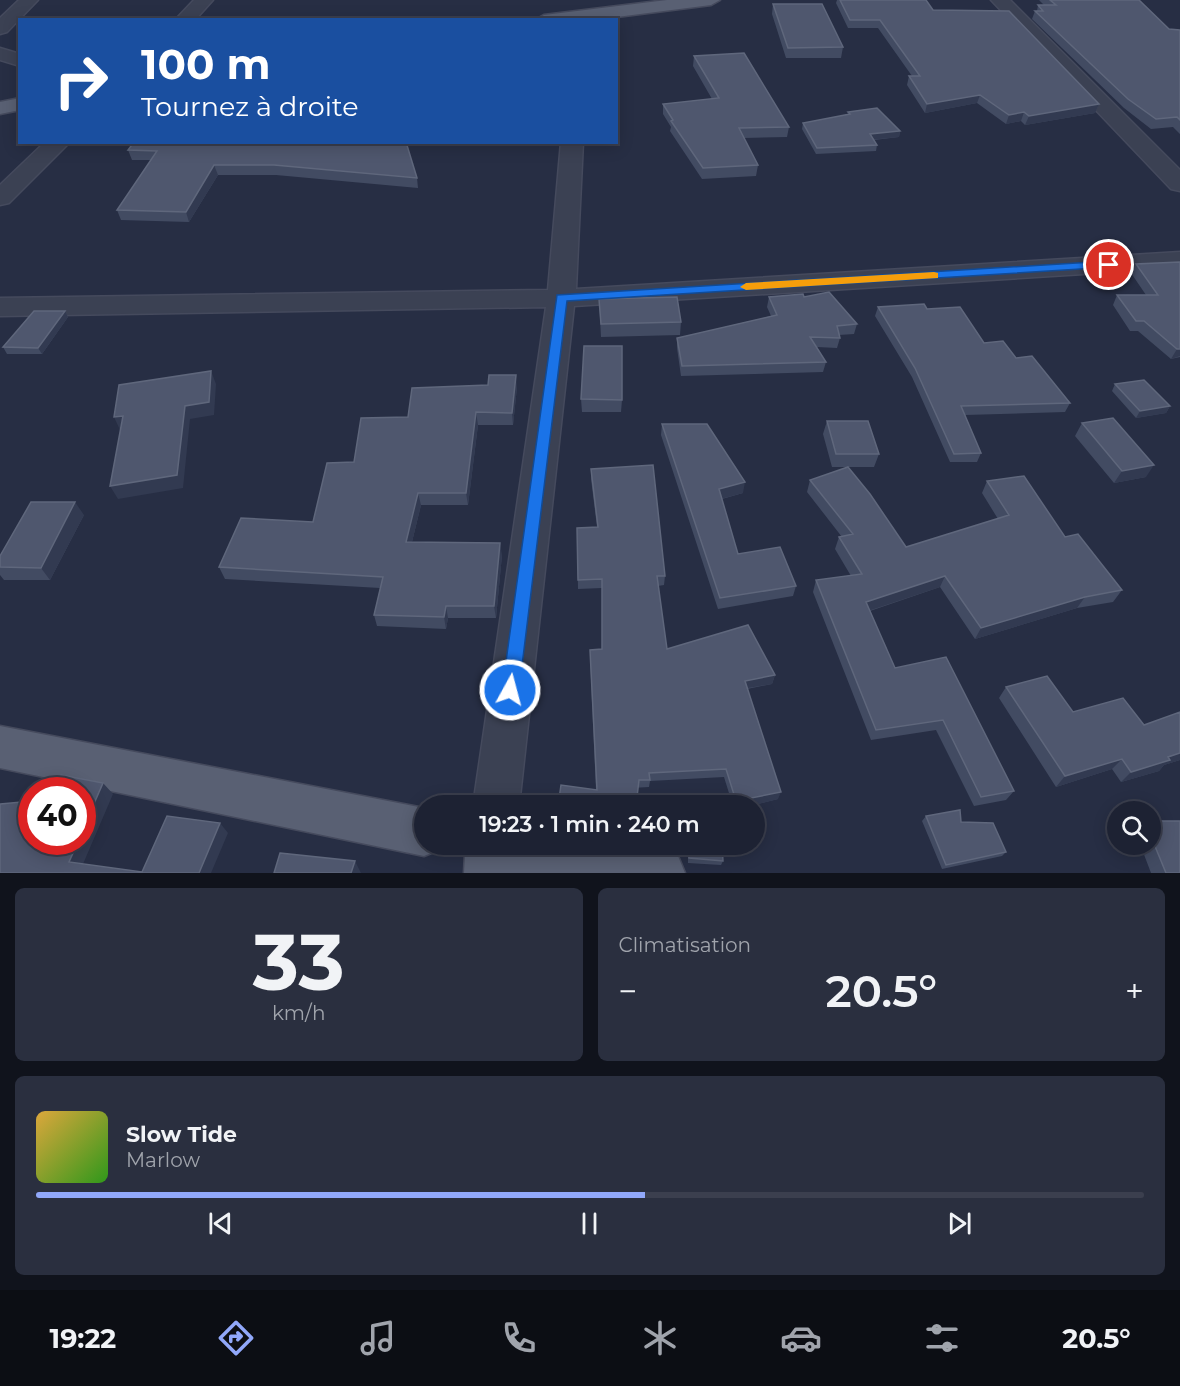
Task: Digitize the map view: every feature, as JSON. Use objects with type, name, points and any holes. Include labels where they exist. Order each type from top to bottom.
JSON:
[{"type":"main road","points":[[574,18],[603,16],[711,0]]},
{"type":"main road","points":[[0,108],[18,104]]},
{"type":"main road","points":[[0,747],[414,830]]},
{"type":"main road","points":[[558,855],[661,873]]},
{"type":"street","points":[[0,28],[29,0]]},
{"type":"street","points":[[186,18],[204,0]]},
{"type":"street","points":[[1000,0],[1180,184]]},
{"type":"street","points":[[0,54],[18,59]]},
{"type":"street","points":[[0,198],[57,144]]},
{"type":"street","points":[[496,795],[561,298],[572,144]]},
{"type":"street","points":[[0,307],[561,298],[1180,260]]},
{"type":"building","points":[[840,0],[926,0],[933,10],[1009,11],[1099,104],[1029,116],[1024,112],[1009,115],[980,95],[927,104],[909,76],[920,76],[880,20],[850,20]]},
{"type":"building","points":[[1050,0],[1139,0],[1169,29],[1180,30],[1180,120],[1177,117],[1156,119],[1128,99],[1035,11],[1043,11],[1038,5],[1056,5]]},
{"type":"building","points":[[773,4],[822,4],[843,47],[788,48]]},
{"type":"building","points":[[744,53],[789,127],[739,128],[758,165],[703,168],[671,121],[673,120],[663,104],[719,98],[694,56]]},
{"type":"building","points":[[877,108],[900,131],[870,134],[877,145],[817,148],[803,123],[850,114],[848,112]]},
{"type":"building","points":[[132,144],[407,144],[417,178],[274,165],[214,165],[186,212],[117,210],[157,151],[128,150]]},
{"type":"building","points":[[1180,262],[1180,349],[1177,349],[1144,321],[1136,321],[1117,295],[1158,295],[1136,264]]},
{"type":"building","points":[[829,292],[857,324],[837,326],[840,338],[810,337],[826,362],[682,366],[677,338],[777,315],[769,297],[803,294],[804,297]]},
{"type":"building","points":[[677,297],[681,322],[601,324],[599,299]]},
{"type":"building","points":[[924,304],[927,309],[960,307],[984,343],[1003,341],[1016,358],[1032,356],[1070,403],[961,406],[981,453],[954,454],[915,368],[878,307]]},
{"type":"building","points":[[34,311],[65,311],[38,348],[3,347]]},
{"type":"building","points":[[584,346],[622,346],[622,400],[581,399]]},
{"type":"building","points":[[211,371],[209,402],[185,406],[177,475],[110,486],[123,416],[114,417],[119,385]]},
{"type":"building","points":[[489,375],[516,375],[512,413],[476,412],[466,493],[418,493],[406,542],[500,543],[494,606],[446,606],[444,617],[374,615],[383,577],[219,567],[241,518],[313,522],[327,463],[354,462],[361,418],[408,417],[412,388],[488,385]]},
{"type":"building","points":[[1144,380],[1170,406],[1140,411],[1115,384]]},
{"type":"building","points":[[1113,418],[1154,465],[1122,471],[1082,423]]},
{"type":"building","points":[[827,421],[868,421],[879,454],[836,454]]},
{"type":"building","points":[[662,424],[707,424],[745,482],[719,489],[738,554],[780,547],[796,586],[720,598]]},
{"type":"building","points":[[653,465],[665,576],[657,576],[667,649],[748,625],[775,675],[745,681],[781,792],[765,795],[734,795],[726,769],[649,773],[650,780],[639,780],[637,795],[560,795],[561,785],[597,790],[590,650],[602,649],[602,579],[578,580],[577,528],[598,527],[591,469]]},
{"type":"building","points":[[848,467],[870,494],[906,547],[1009,515],[987,481],[1024,476],[1065,537],[1078,534],[1122,590],[1085,597],[981,628],[945,576],[866,602],[895,668],[946,657],[1014,791],[981,797],[943,720],[876,730],[816,580],[862,574],[839,537],[853,534],[810,480]]},
{"type":"building","points":[[31,502],[75,502],[41,568],[0,567],[0,556]]},
{"type":"building","points":[[1047,676],[1073,712],[1123,698],[1144,725],[1180,712],[1180,753],[1168,757],[1170,760],[1131,772],[1122,759],[1065,776],[1006,687]]},
{"type":"building","points":[[96,782],[103,783],[96,799]]},
{"type":"building","points":[[18,802],[18,855],[72,855],[69,862],[142,872],[167,816],[220,823],[199,873],[0,873],[0,804]]},
{"type":"building","points":[[960,810],[961,822],[993,823],[1006,852],[946,865],[926,816]]},
{"type":"building","points":[[1161,821],[1180,821],[1180,873],[1166,873],[1159,855],[1161,855]]},
{"type":"building","points":[[280,853],[355,861],[351,873],[274,873]]},
{"type":"building","points":[[689,855],[723,855],[723,861],[689,858]]},
{"type":"slow traffic","points":[[746,287],[934,275]]},
{"type":"route","points":[[510,690],[561,298],[1109,265]]}]
